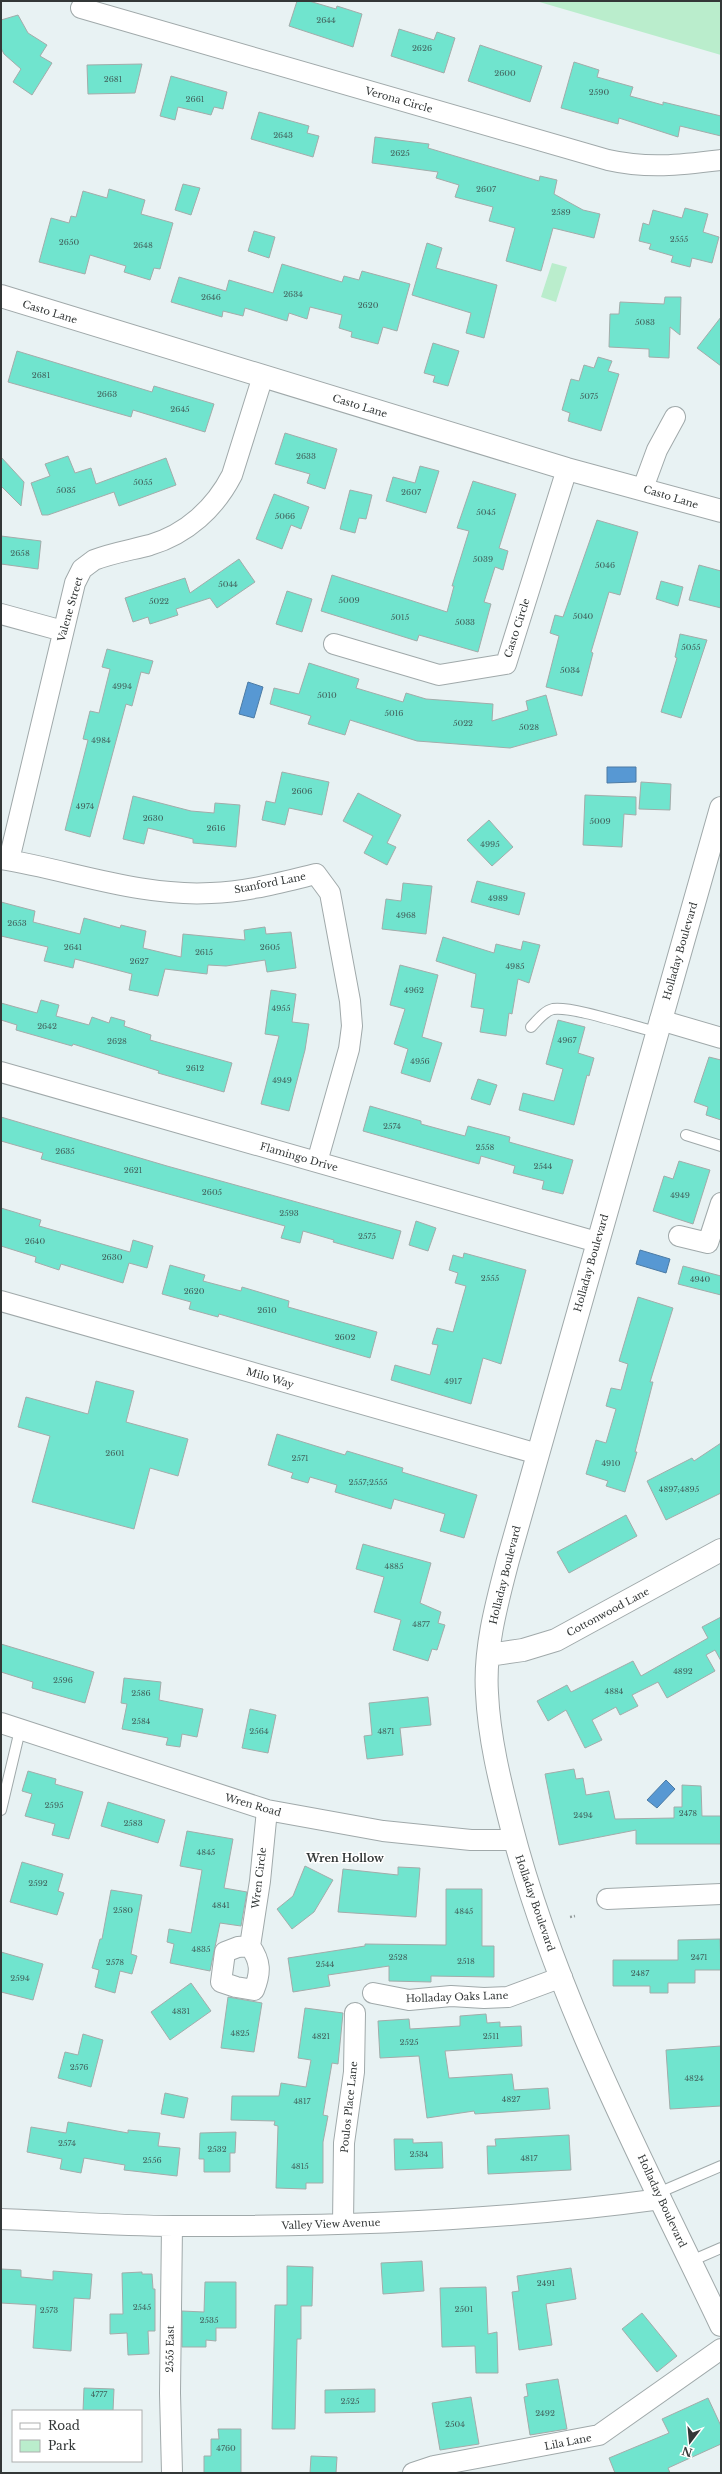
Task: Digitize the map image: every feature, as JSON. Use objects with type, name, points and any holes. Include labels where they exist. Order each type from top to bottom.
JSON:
[{"type":"main road","name":"Casto Lane","points":[[1,296],[567,469],[643,488],[721,511]]},
{"type":"main road","name":"Holladay Boulevard","points":[[718,2312],[691,2261],[595,2059],[528,1888],[515,1840],[490,1728],[486,1691],[489,1655],[501,1588],[597,1242],[721,808]]},
{"type":"main road","name":"Cottonwood Lane","points":[[489,1655],[523,1650],[556,1640],[721,1550]]},
{"type":"street","name":"Verona Circle","points":[[80,8],[608,160],[634,166],[666,167],[721,160]]},
{"type":"street","name":"Valene Street","points":[[5,859],[75,583],[87,564],[101,557],[166,539],[194,523],[216,501],[225,489],[238,461],[263,376]]},
{"type":"street","points":[[643,488],[658,450],[674,417]]},
{"type":"street","name":"Casto Circle","points":[[334,644],[439,675],[506,664],[567,469]]},
{"type":"street","points":[[1,614],[63,631]]},
{"type":"street","name":"Stanford Lane","points":[[5,859],[138,887],[211,893],[254,888],[316,874],[330,893],[350,1001],[352,1026],[349,1049],[317,1162]]},
{"type":"street","points":[[658,1026],[721,1038]]},
{"type":"street","name":"Flamingo Drive","points":[[1,1072],[597,1242]]},
{"type":"street","points":[[679,1236],[708,1243],[721,1203]]},
{"type":"street","name":"Milo Way","points":[[1,1301],[538,1454]]},
{"type":"street","name":"Wren Road","points":[[1,1723],[267,1810],[383,1831],[471,1840],[515,1840]]},
{"type":"street","name":"Wren Circle","points":[[250,1946],[260,1881],[267,1810]]},
{"type":"street","points":[[607,1899],[721,1894]]},
{"type":"street","name":"Holladay Oaks Lane","points":[[373,1993],[409,2000],[451,1996],[484,1998],[508,1997],[562,1977]]},
{"type":"street","name":"Poulos Place Lane","points":[[343,2224],[344,2143],[354,2072],[355,2013]]},
{"type":"street","name":"Valley View Avenue","points":[[1,2219],[172,2226],[343,2224],[579,2210],[660,2196]]},
{"type":"street","name":"2555 East","points":[[172,2226],[170,2393],[172,2473]]},
{"type":"street","name":"Lila Lane","points":[[413,2473],[434,2466],[599,2435],[721,2349]]},
{"type":"lane","points":[[531,1027],[544,1014],[554,1009],[658,1026]]},
{"type":"lane","points":[[686,1135],[721,1146]]},
{"type":"lane","points":[[1,1810],[20,1730]]},
{"type":"lane","points":[[660,2196],[721,2166]]},
{"type":"lane","points":[[691,2261],[721,2248]]},
{"type":"path","points":[[570,1917],[575,1916]]},
{"type":"green space","points":[[536,1],[721,1],[721,55]]},
{"type":"green space","points":[[552,263],[567,267],[556,302],[541,297]]},
{"type":"water","points":[[248,682],[263,687],[254,718],[239,714]]},
{"type":"water","points":[[607,767],[636,767],[636,782],[607,783]]},
{"type":"water","points":[[640,1250],[670,1259],[666,1273],[636,1264]]},
{"type":"water","points":[[666,1780],[675,1789],[657,1808],[647,1800]]},
{"type":"building","points":[[297,1],[309,1],[336,9],[337,6],[362,14],[353,47],[289,26]]},
{"type":"building","points":[[18,15],[28,33],[47,45],[40,56],[52,63],[32,95],[13,82],[21,69],[4,54],[1,48],[1,20]]},
{"type":"building","points":[[399,29],[434,40],[437,32],[455,38],[444,73],[391,56]]},
{"type":"building","points":[[480,45],[542,66],[530,102],[468,81]]},
{"type":"building","points":[[574,62],[599,70],[597,77],[633,87],[630,96],[663,105],[663,102],[721,116],[721,136],[680,126],[678,137],[619,118],[618,124],[561,108]]},
{"type":"building","points":[[142,64],[135,93],[88,94],[87,65]]},
{"type":"building","points":[[171,76],[227,92],[223,109],[214,107],[211,115],[178,107],[175,120],[160,116]]},
{"type":"building","points":[[259,112],[309,126],[307,133],[319,136],[313,157],[251,139]]},
{"type":"building","points":[[375,137],[429,144],[428,148],[539,181],[540,176],[557,180],[554,194],[583,210],[600,214],[594,238],[553,228],[541,271],[506,261],[515,228],[489,221],[493,207],[455,197],[459,185],[436,178],[438,172],[372,163]]},
{"type":"building","points":[[183,184],[200,188],[191,215],[175,210]]},
{"type":"building","points":[[109,189],[145,200],[141,214],[173,223],[160,269],[154,268],[150,280],[124,272],[126,266],[90,255],[85,274],[39,262],[51,218],[69,223],[71,216],[76,217],[83,191],[107,198]]},
{"type":"building","points":[[685,208],[708,214],[703,232],[719,237],[712,263],[692,258],[690,267],[671,262],[673,256],[649,249],[651,244],[639,241],[643,223],[649,225],[653,210],[682,218]]},
{"type":"building","points":[[254,231],[275,237],[269,258],[248,251]]},
{"type":"building","points":[[427,243],[442,248],[436,268],[497,285],[484,338],[466,333],[471,313],[412,295]]},
{"type":"building","points":[[282,264],[342,282],[344,276],[359,280],[362,271],[410,284],[397,331],[383,327],[378,344],[351,337],[352,332],[339,328],[342,315],[310,307],[307,319],[289,313],[287,321],[245,308],[243,316],[223,311],[222,317],[171,302],[179,277],[226,291],[229,280],[273,293]]},
{"type":"building","points":[[665,297],[681,297],[680,335],[670,327],[669,358],[649,357],[649,349],[609,347],[610,314],[619,314],[620,302],[664,304]]},
{"type":"building","points":[[721,317],[721,366],[697,348]]},
{"type":"building","points":[[433,343],[459,351],[448,386],[433,382],[435,376],[424,373]]},
{"type":"building","points":[[17,351],[152,392],[154,386],[214,404],[205,432],[133,410],[131,417],[8,382]]},
{"type":"building","points":[[598,357],[612,361],[608,371],[619,374],[601,431],[568,421],[570,413],[562,410],[571,379],[579,381],[584,365],[594,368]]},
{"type":"building","points":[[285,433],[337,449],[325,489],[307,483],[310,474],[275,464]]},
{"type":"building","points":[[68,456],[75,473],[91,468],[96,484],[166,458],[176,485],[119,506],[114,492],[48,515],[42,515],[31,483],[50,476],[45,464]]},
{"type":"building","points":[[1,457],[24,482],[21,506],[1,486]]},
{"type":"building","points":[[420,466],[439,471],[426,513],[386,501],[393,477],[415,483]]},
{"type":"building","points":[[473,481],[516,494],[499,548],[508,551],[503,570],[495,567],[484,602],[491,604],[478,652],[419,635],[417,641],[321,611],[332,575],[447,612],[454,586],[452,586],[469,531],[457,528]]},
{"type":"building","points":[[350,490],[372,495],[366,519],[359,518],[355,533],[340,529]]},
{"type":"building","points":[[274,494],[309,507],[301,529],[291,525],[282,549],[256,539]]},
{"type":"building","points":[[597,520],[638,532],[620,595],[609,592],[591,652],[593,653],[582,696],[546,687],[559,636],[550,633],[555,615],[563,617]]},
{"type":"building","points":[[1,536],[41,541],[38,569],[1,564]]},
{"type":"building","points":[[239,559],[255,582],[217,608],[210,598],[176,609],[178,615],[150,624],[148,617],[133,622],[125,598],[185,578],[190,593]]},
{"type":"building","points":[[699,565],[721,571],[721,608],[689,600]]},
{"type":"building","points":[[661,581],[683,587],[678,606],[656,599]]},
{"type":"building","points":[[287,591],[312,599],[302,632],[276,624]]},
{"type":"building","points":[[680,634],[707,640],[681,718],[661,712],[677,658],[675,657]]},
{"type":"building","points":[[107,649],[153,661],[149,674],[141,672],[132,706],[126,704],[90,837],[65,830],[88,740],[83,739],[90,711],[99,713],[110,669],[102,667]]},
{"type":"building","points":[[309,663],[359,679],[356,688],[403,702],[406,693],[426,699],[493,704],[492,721],[528,710],[526,701],[546,695],[557,735],[510,748],[417,741],[350,720],[345,735],[308,724],[311,716],[270,704],[274,688],[299,694]]},
{"type":"building","points":[[282,772],[329,782],[322,815],[289,808],[285,825],[262,820],[266,801],[275,803]]},
{"type":"building","points":[[641,782],[671,784],[670,810],[639,809]]},
{"type":"building","points":[[358,793],[401,815],[387,843],[396,847],[387,865],[364,853],[373,836],[343,821]]},
{"type":"building","points":[[585,795],[636,797],[636,815],[624,814],[622,847],[583,845]]},
{"type":"building","points":[[133,796],[191,811],[214,813],[215,803],[240,805],[236,847],[193,843],[193,839],[148,828],[144,844],[123,839]]},
{"type":"building","points":[[489,820],[513,847],[492,866],[467,840]]},
{"type":"building","points":[[477,881],[525,893],[519,915],[471,902]]},
{"type":"building","points":[[403,883],[432,886],[426,934],[382,929],[386,899],[401,901]]},
{"type":"building","points":[[1,902],[35,911],[33,922],[80,934],[84,918],[120,928],[121,925],[146,931],[143,948],[181,957],[183,934],[245,940],[244,930],[265,927],[266,934],[291,932],[296,968],[267,972],[265,960],[226,966],[208,965],[207,974],[165,969],[158,996],[129,990],[132,974],[75,959],[73,968],[44,961],[48,947],[1,936]]},
{"type":"building","points":[[443,937],[494,953],[496,944],[521,950],[523,941],[540,945],[529,983],[518,979],[512,1014],[509,1013],[506,1036],[480,1032],[484,1009],[471,1007],[476,974],[436,961]]},
{"type":"building","points":[[400,965],[438,975],[422,1037],[442,1043],[430,1082],[401,1073],[408,1049],[394,1044],[405,1009],[390,1005]]},
{"type":"building","points":[[271,990],[296,994],[292,1022],[309,1024],[305,1050],[289,1111],[261,1104],[279,1036],[265,1034]]},
{"type":"building","points":[[41,1000],[59,1005],[56,1016],[89,1025],[92,1017],[109,1023],[111,1017],[125,1021],[124,1026],[151,1035],[150,1040],[232,1063],[224,1092],[158,1073],[159,1071],[73,1044],[72,1046],[16,1030],[17,1025],[1,1020],[1,1003],[37,1013]]},
{"type":"building","points":[[558,1020],[585,1027],[578,1053],[594,1058],[589,1076],[587,1075],[574,1125],[519,1110],[523,1093],[554,1101],[563,1069],[546,1064]]},
{"type":"building","points":[[709,1057],[721,1060],[721,1120],[706,1115],[708,1107],[694,1102]]},
{"type":"building","points":[[478,1079],[497,1085],[490,1105],[471,1099]]},
{"type":"building","points":[[370,1106],[421,1121],[421,1124],[465,1136],[468,1126],[510,1137],[509,1142],[573,1160],[563,1194],[542,1189],[544,1181],[513,1173],[515,1166],[481,1156],[479,1164],[363,1131]]},
{"type":"building","points":[[1,1117],[167,1166],[401,1231],[393,1259],[333,1242],[334,1240],[303,1231],[300,1243],[281,1238],[285,1226],[41,1159],[43,1153],[1,1141]]},
{"type":"building","points":[[679,1161],[710,1170],[693,1224],[653,1211],[664,1176],[673,1179]]},
{"type":"building","points":[[1,1208],[41,1220],[39,1226],[130,1252],[133,1240],[153,1246],[147,1268],[129,1263],[123,1283],[61,1264],[59,1270],[35,1262],[36,1257],[1,1246]]},
{"type":"building","points":[[416,1221],[436,1228],[428,1251],[409,1245]]},
{"type":"building","points":[[464,1253],[526,1270],[501,1364],[483,1358],[471,1404],[391,1380],[395,1365],[430,1375],[438,1345],[432,1344],[437,1328],[453,1332],[466,1286],[455,1283],[458,1273],[449,1270],[453,1255],[463,1258]]},
{"type":"building","points":[[170,1265],[205,1275],[203,1281],[241,1291],[242,1287],[289,1301],[288,1307],[377,1332],[370,1358],[219,1314],[218,1317],[189,1309],[191,1302],[162,1294]]},
{"type":"building","points":[[683,1266],[721,1276],[721,1295],[678,1284]]},
{"type":"building","points":[[638,1297],[673,1308],[650,1382],[653,1382],[635,1452],[637,1452],[625,1492],[606,1486],[608,1481],[586,1474],[596,1440],[606,1443],[616,1409],[606,1406],[611,1388],[621,1390],[628,1364],[619,1361]]},
{"type":"building","points":[[96,1381],[134,1391],[126,1422],[188,1439],[178,1476],[150,1468],[134,1529],[32,1502],[50,1436],[18,1427],[26,1397],[88,1414]]},
{"type":"building","points":[[277,1434],[345,1455],[347,1451],[403,1468],[402,1472],[477,1495],[464,1538],[440,1531],[445,1514],[394,1499],[391,1509],[335,1492],[337,1485],[310,1477],[308,1483],[291,1478],[293,1473],[268,1465]]},
{"type":"building","points":[[721,1443],[721,1493],[666,1520],[647,1481],[692,1458],[694,1461]]},
{"type":"building","points":[[626,1515],[637,1536],[569,1573],[557,1552]]},
{"type":"building","points":[[363,1544],[431,1563],[420,1603],[441,1612],[438,1623],[445,1625],[437,1650],[432,1649],[428,1661],[393,1650],[401,1620],[374,1612],[384,1577],[356,1569]]},
{"type":"building","points":[[721,1617],[721,1661],[715,1650],[706,1655],[715,1671],[667,1698],[658,1682],[632,1695],[638,1706],[620,1715],[616,1707],[592,1720],[602,1740],[585,1748],[566,1710],[548,1721],[537,1701],[567,1685],[571,1692],[633,1661],[641,1676],[708,1638],[702,1627]]},
{"type":"building","points":[[1,1644],[94,1672],[85,1703],[32,1688],[33,1682],[1,1672]]},
{"type":"building","points":[[124,1678],[161,1682],[159,1700],[203,1709],[197,1737],[182,1734],[180,1747],[166,1745],[168,1738],[122,1729],[127,1704],[121,1703]]},
{"type":"building","points":[[428,1697],[431,1725],[400,1728],[403,1755],[367,1759],[364,1736],[372,1735],[369,1703]]},
{"type":"building","points":[[250,1709],[276,1715],[268,1753],[242,1748]]},
{"type":"building","points":[[574,1769],[576,1779],[583,1778],[586,1795],[609,1791],[615,1819],[674,1818],[674,1807],[682,1807],[682,1785],[701,1786],[702,1816],[721,1816],[721,1844],[636,1844],[636,1830],[559,1845],[545,1774]]},
{"type":"building","points":[[28,1771],[56,1779],[55,1784],[83,1792],[69,1839],[52,1835],[55,1824],[25,1816],[32,1794],[22,1791]]},
{"type":"building","points":[[108,1802],[165,1820],[158,1843],[101,1826]]},
{"type":"building","points":[[187,1831],[233,1839],[224,1888],[247,1892],[241,1926],[220,1923],[210,1971],[170,1963],[174,1944],[167,1942],[169,1929],[191,1933],[202,1870],[180,1866]]},
{"type":"building","points":[[22,1862],[63,1874],[58,1891],[64,1893],[57,1915],[10,1902]]},
{"type":"building","points":[[305,1866],[333,1880],[314,1912],[292,1929],[277,1909],[293,1896]]},
{"type":"building","points":[[398,1867],[420,1868],[416,1917],[338,1912],[343,1869],[398,1875]]},
{"type":"building","points":[[446,1889],[482,1889],[482,1946],[494,1946],[494,1977],[431,1976],[431,1982],[389,1981],[389,1966],[328,1975],[330,1986],[293,1992],[288,1958],[365,1946],[365,1944],[446,1945]]},
{"type":"building","points":[[111,1890],[142,1895],[131,1954],[137,1956],[132,1974],[120,1971],[115,1993],[95,1987],[99,1970],[92,1968],[100,1939],[102,1939]]},
{"type":"building","points":[[720,1939],[721,1970],[695,1970],[695,1983],[668,1983],[668,1993],[650,1993],[650,1986],[613,1986],[613,1960],[678,1960],[678,1940]]},
{"type":"building","points":[[1,1952],[43,1964],[33,2000],[1,1992]]},
{"type":"building","points":[[191,1983],[211,2011],[170,2040],[151,2012]]},
{"type":"building","points":[[228,1997],[262,2003],[254,2052],[221,2048]]},
{"type":"building","points":[[305,2008],[343,2013],[338,2064],[332,2063],[323,2115],[328,2116],[323,2142],[323,2183],[306,2183],[306,2189],[276,2188],[278,2126],[274,2125],[275,2121],[231,2120],[232,2096],[279,2096],[281,2083],[306,2087],[311,2060],[298,2058]]},
{"type":"building","points":[[486,2014],[487,2023],[500,2022],[500,2027],[521,2026],[522,2046],[445,2051],[449,2078],[512,2074],[514,2090],[548,2088],[550,2109],[475,2114],[474,2111],[427,2118],[419,2056],[380,2058],[378,2021],[409,2019],[410,2029],[460,2026],[460,2016]]},
{"type":"building","points":[[83,2034],[103,2040],[91,2087],[58,2078],[65,2052],[78,2055]]},
{"type":"building","points":[[721,2046],[721,2106],[670,2109],[666,2050]]},
{"type":"building","points":[[165,2093],[188,2098],[184,2118],[161,2114]]},
{"type":"building","points":[[68,2122],[128,2133],[128,2130],[160,2133],[158,2146],[180,2148],[177,2176],[124,2170],[125,2165],[84,2158],[81,2173],[60,2169],[62,2159],[27,2152],[31,2127],[66,2133]]},
{"type":"building","points":[[236,2132],[235,2153],[230,2153],[230,2172],[204,2172],[204,2159],[199,2159],[200,2133]]},
{"type":"building","points":[[569,2135],[571,2170],[488,2174],[487,2146],[496,2146],[495,2139]]},
{"type":"building","points":[[394,2139],[413,2139],[413,2143],[442,2142],[443,2168],[395,2170]]},
{"type":"building","points":[[422,2261],[424,2291],[383,2294],[381,2263]]},
{"type":"building","points":[[287,2266],[313,2267],[312,2306],[301,2306],[301,2339],[297,2339],[295,2429],[272,2429],[275,2305],[287,2305]]},
{"type":"building","points":[[571,2268],[576,2299],[546,2304],[552,2345],[519,2350],[512,2292],[519,2291],[517,2276]]},
{"type":"building","points":[[1,2269],[21,2270],[21,2277],[53,2280],[53,2271],[92,2274],[90,2299],[74,2298],[71,2351],[33,2348],[36,2305],[1,2303]]},
{"type":"building","points":[[142,2272],[142,2274],[152,2274],[153,2289],[155,2289],[155,2331],[148,2331],[149,2354],[128,2355],[127,2333],[110,2334],[110,2314],[123,2314],[122,2273]]},
{"type":"building","points":[[205,2282],[236,2282],[236,2328],[216,2328],[216,2341],[206,2340],[206,2347],[182,2347],[182,2311],[204,2312]]},
{"type":"building","points":[[486,2287],[488,2334],[497,2332],[498,2373],[476,2373],[475,2346],[442,2347],[440,2288]]},
{"type":"building","points":[[642,2313],[677,2356],[657,2372],[622,2329]]},
{"type":"building","points":[[558,2379],[567,2429],[530,2435],[524,2397],[528,2396],[526,2384]]},
{"type":"building","points":[[84,2388],[114,2389],[113,2410],[83,2410]]},
{"type":"building","points":[[375,2389],[375,2412],[325,2413],[325,2390]]},
{"type":"building","points":[[471,2397],[479,2444],[440,2450],[432,2403]]},
{"type":"building","points":[[708,2398],[721,2426],[721,2444],[668,2468],[670,2473],[615,2473],[609,2458],[669,2433],[662,2419]]},
{"type":"building","points":[[218,2429],[241,2429],[241,2473],[204,2473],[204,2456],[211,2456],[211,2439],[219,2439]]},
{"type":"building","points":[[311,2456],[337,2457],[336,2473],[310,2473]]},
{"type":"district","name":"Wren Hollow","points":[[345,1858]]}]
